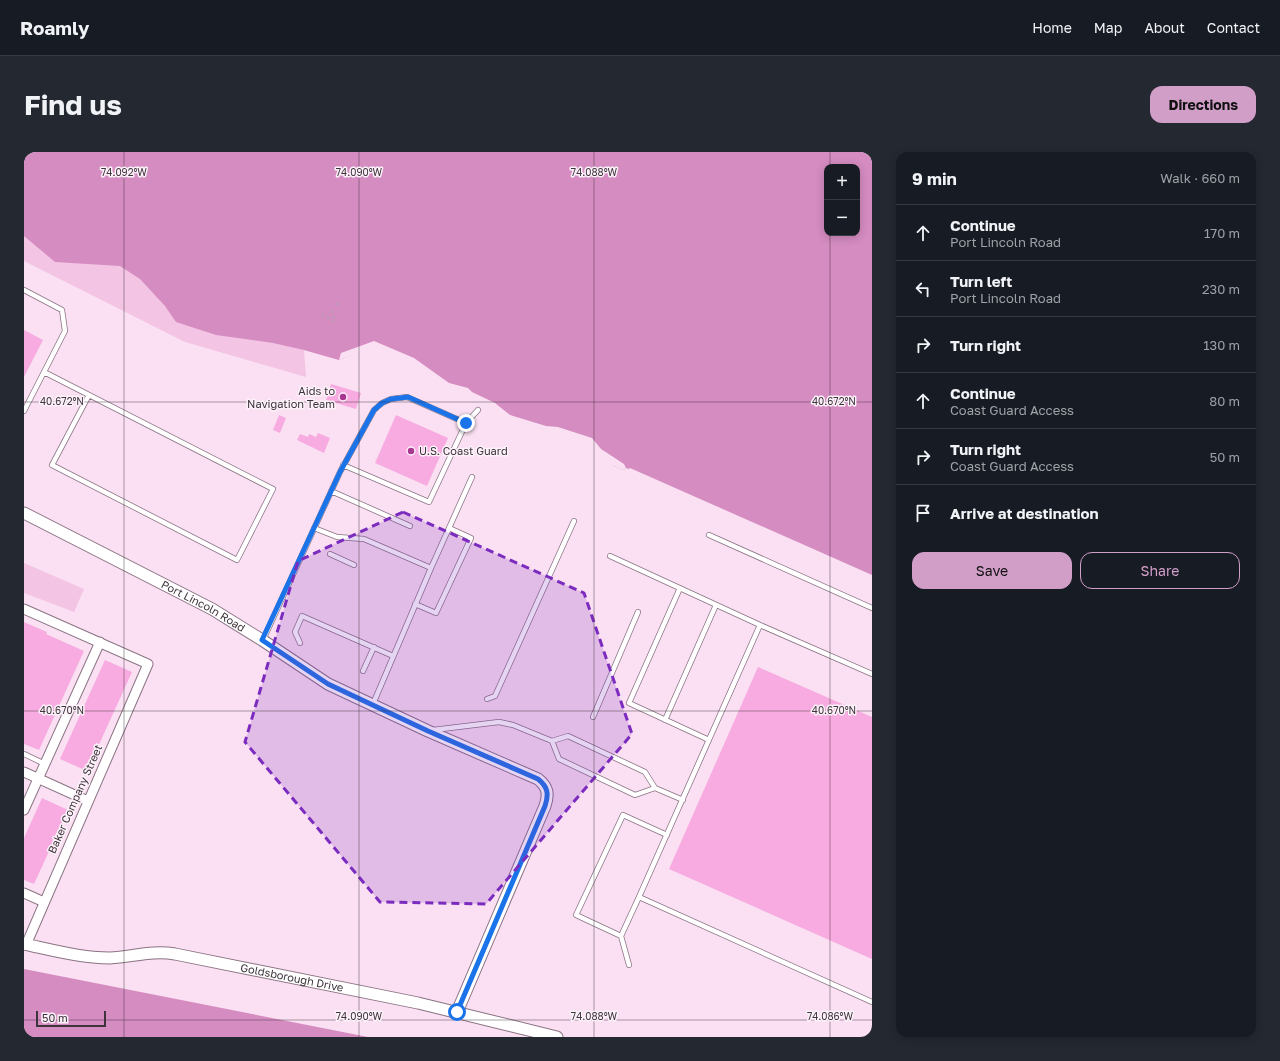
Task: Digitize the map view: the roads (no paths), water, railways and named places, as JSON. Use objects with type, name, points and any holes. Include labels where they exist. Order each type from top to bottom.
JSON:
[{"type":"street","name":"Port Lincoln Road","points":[[24,513],[212,609],[328,684],[428,731],[538,779],[544,784],[548,791],[548,799],[457,1012]]},
{"type":"street","points":[[24,609],[100,642],[24,810]]},
{"type":"street","name":"Baker Company Street","points":[[25,944],[148,664],[100,642]]},
{"type":"street","points":[[24,772],[88,801]]},
{"type":"street","points":[[24,893],[44,902]]},
{"type":"street","name":"Goldsborough Drive","points":[[25,944],[78,956],[112,958],[155,952],[167,952],[384,995],[557,1037]]},
{"type":"lane","points":[[24,290],[62,310],[65,331],[24,411]]},
{"type":"lane","points":[[44,372],[273,489],[237,560],[52,465],[89,395]]},
{"type":"lane","points":[[262,640],[340,472],[374,410],[382,403],[391,399],[408,397],[466,423]]},
{"type":"lane","points":[[344,465],[429,502],[466,423],[478,410]]},
{"type":"lane","points":[[372,705],[472,477]]},
{"type":"lane","points":[[331,491],[410,526]]},
{"type":"lane","points":[[488,699],[495,696],[574,521]]},
{"type":"lane","points":[[314,528],[338,537],[364,539],[431,568]]},
{"type":"lane","points":[[415,604],[436,613],[471,538],[449,528]]},
{"type":"lane","points":[[709,535],[872,608]]},
{"type":"lane","points":[[330,554],[354,565]]},
{"type":"lane","points":[[610,556],[760,625],[872,674]]},
{"type":"lane","points":[[680,588],[629,703],[709,740]]},
{"type":"lane","points":[[665,720],[716,605]]},
{"type":"lane","points":[[593,717],[638,612]]},
{"type":"lane","points":[[300,643],[295,632],[302,616],[393,656]]},
{"type":"lane","points":[[628,965],[621,936],[760,625]]},
{"type":"lane","points":[[363,671],[374,647]]},
{"type":"lane","points":[[428,731],[499,722],[513,725],[552,741],[568,736],[645,772],[655,788],[683,800]]},
{"type":"lane","points":[[552,741],[559,759],[635,795],[655,788]]},
{"type":"lane","points":[[24,754],[45,764]]},
{"type":"lane","points":[[621,936],[576,915],[623,815],[667,835]]},
{"type":"lane","points":[[639,897],[872,1002]]},
{"type":"place","name":"Aids to Navigation Team","points":[[343,397]]},
{"type":"place","name":"U.S. Coast Guard","points":[[411,451]]}]
